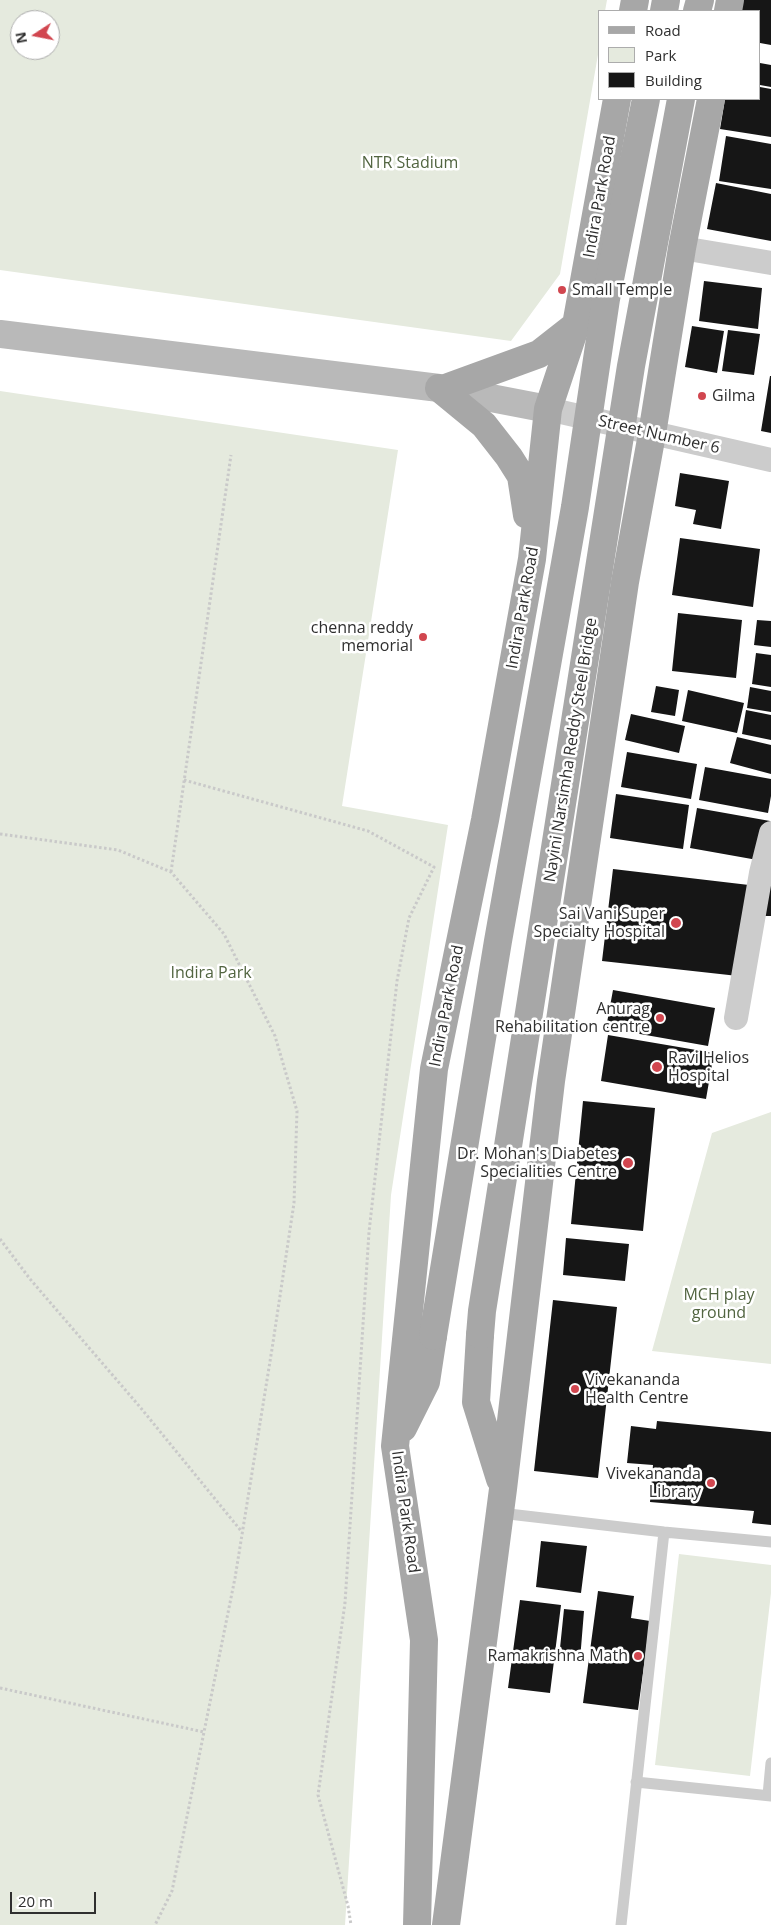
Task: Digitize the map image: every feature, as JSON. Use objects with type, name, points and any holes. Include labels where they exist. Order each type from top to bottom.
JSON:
[{"type":"main road","name":"Indira Park Road","points":[[417,1925],[424,1640],[395,1446],[434,1069],[485,820],[532,559],[548,409],[576,325],[617,100]]},
{"type":"main road","points":[[395,1446],[426,1382],[498,941],[575,507],[606,299],[646,100]]},
{"type":"main road","name":"Nayini Narsimha Reddy Steel Bridge","points":[[501,1501],[476,1402],[482,1311],[532,981],[589,641],[632,366],[681,100]]},
{"type":"main road","points":[[446,1925],[501,1501],[551,1080],[625,582],[652,434],[682,248],[711,100]]},
{"type":"main road","points":[[441,388],[539,354],[576,325]]},
{"type":"main road","points":[[441,388],[484,425],[521,476],[532,559]]},
{"type":"street","points":[[682,248],[771,263]]},
{"type":"street","points":[[0,334],[441,388],[548,409]]},
{"type":"street","name":"Street Number 6","points":[[548,409],[771,460]]},
{"type":"street","points":[[736,1018],[761,873],[771,833]]},
{"type":"lane","points":[[501,1501],[664,1532],[771,1542]]},
{"type":"lane","points":[[620,1925],[664,1532]]},
{"type":"lane","points":[[636,1782],[769,1796],[771,1763]]},
{"type":"path","points":[[171,872],[231,455]]},
{"type":"path","points":[[184,780],[368,831],[434,867],[409,918],[397,981],[368,1232],[345,1603],[318,1795],[348,1906],[351,1925]]},
{"type":"path","points":[[0,834],[118,850],[171,872],[224,934],[274,1036],[297,1110],[294,1203],[235,1578],[172,1891],[155,1925]]},
{"type":"path","points":[[0,1239],[30,1279],[140,1407],[242,1532]]},
{"type":"path","points":[[0,1688],[204,1732]]},
{"type":"green space","name":"NTR Stadium","points":[[0,0],[607,0],[605,10],[598,10],[598,55],[560,274],[511,341],[0,270]]},
{"type":"green space","name":"Indira Park","points":[[0,391],[398,450],[342,806],[448,825],[391,1195],[345,1925],[0,1925]]},
{"type":"green space","name":"MCH play ground","points":[[771,1112],[771,1364],[652,1351],[712,1133]]},
{"type":"green space","points":[[679,1554],[771,1565],[771,1593],[750,1776],[655,1765]]},
{"type":"building","points":[[738,0],[771,0],[771,45],[761,43],[761,10],[735,10]]},
{"type":"building","points":[[761,63],[771,65],[771,87],[761,85]]},
{"type":"building","points":[[761,87],[771,89],[771,137],[720,129],[725,100],[761,100]]},
{"type":"building","points":[[726,136],[771,144],[771,189],[719,181]]},
{"type":"building","points":[[716,183],[771,194],[771,241],[707,229]]},
{"type":"building","points":[[704,281],[762,288],[758,329],[699,321]]},
{"type":"building","points":[[692,326],[724,331],[717,373],[685,367]]},
{"type":"building","points":[[728,330],[760,334],[754,375],[722,371]]},
{"type":"building","points":[[771,376],[771,433],[761,431]]},
{"type":"building","points":[[680,473],[729,481],[721,529],[693,524],[696,510],[675,506]]},
{"type":"building","points":[[680,538],[760,549],[753,607],[672,595]]},
{"type":"building","points":[[678,613],[742,620],[736,678],[672,671]]},
{"type":"building","points":[[757,620],[771,621],[771,647],[754,645]]},
{"type":"building","points":[[756,653],[771,655],[771,687],[752,684]]},
{"type":"building","points":[[656,686],[679,690],[675,716],[651,712]]},
{"type":"building","points":[[750,687],[771,691],[771,712],[747,708]]},
{"type":"building","points":[[688,690],[744,703],[737,733],[682,721]]},
{"type":"building","points":[[746,710],[771,715],[771,740],[742,734]]},
{"type":"building","points":[[631,714],[685,726],[679,753],[625,740]]},
{"type":"building","points":[[737,737],[771,745],[771,774],[730,763]]},
{"type":"building","points":[[627,752],[697,764],[691,799],[621,787]]},
{"type":"building","points":[[705,767],[771,779],[768,813],[699,800]]},
{"type":"building","points":[[616,794],[689,805],[683,849],[610,838]]},
{"type":"building","points":[[697,808],[770,821],[763,861],[690,848]]},
{"type":"building","name":"Sai Vani Super Specialty Hospital","points":[[613,869],[749,885],[738,976],[602,961]]},
{"type":"building","points":[[771,873],[771,916],[765,916]]},
{"type":"building","name":"Anurag Rehabilitation centre","points":[[613,990],[715,1008],[708,1046],[606,1028]]},
{"type":"building","name":"Ravi Helios Hospital","points":[[608,1035],[714,1053],[706,1099],[601,1081]]},
{"type":"building","points":[[583,1101],[655,1108],[643,1231],[571,1224]]},
{"type":"building","points":[[566,1238],[629,1244],[625,1281],[563,1275]]},
{"type":"building","name":"Vivekananda Health Centre","points":[[553,1300],[617,1307],[598,1478],[534,1471]]},
{"type":"building","name":"Vivekananda Library","points":[[657,1421],[771,1432],[771,1525],[752,1523],[754,1511],[650,1502],[653,1465],[627,1463],[631,1426],[656,1429]]},
{"type":"building","points":[[541,1541],[587,1546],[581,1593],[536,1587]]},
{"type":"building","points":[[598,1591],[634,1596],[631,1618],[650,1621],[638,1710],[583,1703]]},
{"type":"building","points":[[520,1600],[561,1605],[550,1693],[508,1688]]},
{"type":"building","points":[[564,1609],[584,1611],[580,1660],[559,1658]]},
{"type":"place","name":"Small Temple","points":[[562,290]]},
{"type":"place","name":"Gilma","points":[[702,396]]},
{"type":"place","name":"chenna reddy memorial","points":[[423,637]]},
{"type":"place","name":"Sai Vani Super Specialty Hospital","points":[[676,923]]},
{"type":"place","name":"Anurag Rehabilitation centre","points":[[660,1018]]},
{"type":"place","name":"Ravi Helios Hospital","points":[[657,1067]]},
{"type":"place","name":"Dr. Mohan's Diabetes Specialities Centre","points":[[628,1163]]},
{"type":"place","name":"Vivekananda Health Centre","points":[[575,1389]]},
{"type":"place","name":"Vivekananda Library","points":[[711,1483]]},
{"type":"place","name":"Ramakrishna Math","points":[[638,1656]]}]
